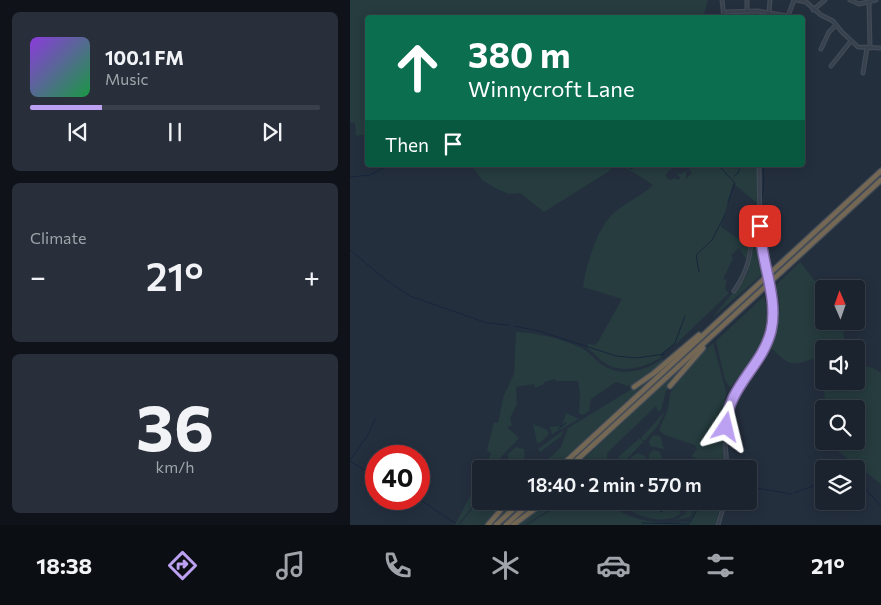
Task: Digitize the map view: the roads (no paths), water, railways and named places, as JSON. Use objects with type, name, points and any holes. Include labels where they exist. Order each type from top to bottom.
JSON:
[{"type":"highway","points":[[568,460],[881,171]]},
{"type":"highway","points":[[577,460],[881,180]]},
{"type":"highway","points":[[634,387],[714,325]]},
{"type":"highway","points":[[670,386],[718,330]]},
{"type":"highway","points":[[496,525],[512,510]]},
{"type":"highway","points":[[506,525],[522,510]]},
{"type":"highway","points":[[513,525],[534,510]]},
{"type":"highway","points":[[488,525],[500,511]]},
{"type":"street","points":[[722,0],[724,15]]},
{"type":"street","points":[[747,0],[747,11]]},
{"type":"street","points":[[769,12],[770,0]]},
{"type":"street","points":[[789,15],[795,0],[806,2],[814,10],[833,21],[858,47],[881,48]]},
{"type":"street","points":[[814,10],[825,0]]},
{"type":"street","points":[[850,0],[855,4],[869,3],[876,0]]},
{"type":"street","points":[[863,73],[869,48],[869,3]]},
{"type":"street","points":[[725,12],[769,12],[780,15]]},
{"type":"street","points":[[821,49],[829,32],[836,25]]},
{"type":"street","points":[[831,66],[851,41]]},
{"type":"street","points":[[727,460],[726,427],[728,407],[736,389],[770,335],[773,316],[761,244],[759,167]]},
{"type":"street","points":[[734,290],[747,270],[752,244],[750,229]]},
{"type":"street","points":[[752,244],[761,244]]},
{"type":"street","points":[[718,525],[722,510]]},
{"type":"waterway","points":[[816,6],[821,1]]},
{"type":"waterway","points":[[350,177],[370,175],[385,167]]},
{"type":"waterway","points":[[628,167],[632,169]]},
{"type":"waterway","points":[[720,167],[735,183],[728,202]]},
{"type":"waterway","points":[[734,176],[738,173],[740,167]]},
{"type":"waterway","points":[[761,203],[764,183],[763,167]]},
{"type":"waterway","points":[[757,207],[757,242]]},
{"type":"waterway","points":[[699,272],[696,255],[712,240],[725,215]]},
{"type":"waterway","points":[[757,246],[762,275]]},
{"type":"waterway","points":[[350,250],[386,280],[410,296],[487,323],[509,325]]},
{"type":"waterway","points":[[766,292],[771,318]]},
{"type":"waterway","points":[[662,354],[675,343],[685,316]]},
{"type":"waterway","points":[[767,333],[770,324]]},
{"type":"waterway","points":[[515,326],[539,331],[616,356],[637,358],[664,354]]},
{"type":"waterway","points":[[350,460],[368,435],[375,419]]},
{"type":"waterway","points":[[558,429],[566,423]]},
{"type":"waterway","points":[[350,461],[365,470]]},
{"type":"waterway","points":[[794,493],[815,485]]},
{"type":"waterway","points":[[757,488],[792,494]]},
{"type":"waterway","points":[[865,489],[881,506]]},
{"type":"waterway","points":[[430,506],[455,523]]},
{"type":"waterway","points":[[642,523],[689,524],[697,510]]}]
